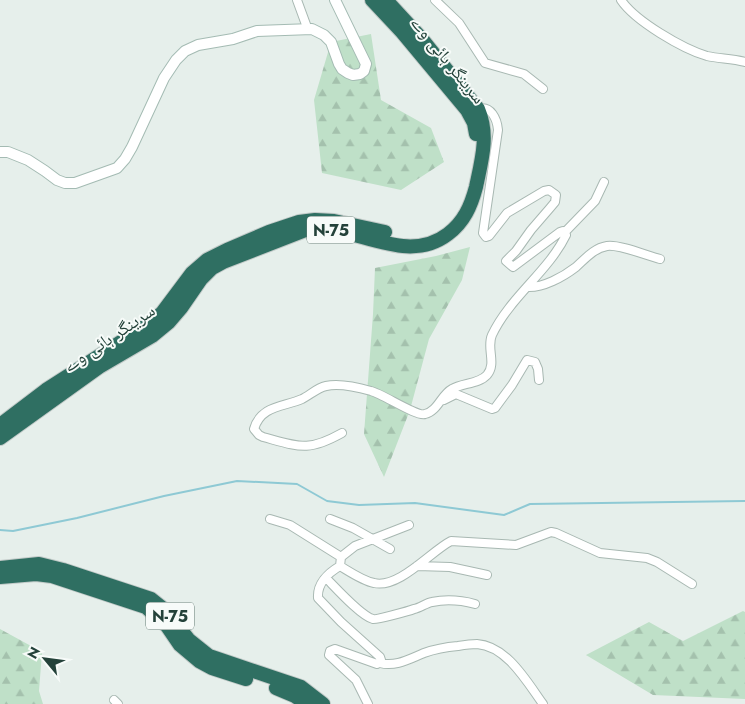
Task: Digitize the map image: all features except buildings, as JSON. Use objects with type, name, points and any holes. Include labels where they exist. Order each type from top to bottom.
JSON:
[{"type":"highway","name":"سرینگر ہائی وے","points":[[0,426],[46,390],[162,314],[192,273],[207,260],[227,250],[268,232],[299,222],[315,220],[334,221],[400,236],[422,238],[442,229],[452,219],[461,205],[476,146],[474,123],[467,110],[402,32],[372,0]]},
{"type":"highway","name":"سرینگر ہائی وے","points":[[0,438],[99,367],[152,336],[169,322],[201,279],[212,268],[223,262],[308,229],[320,228],[394,245],[415,247],[425,246],[443,238],[456,228],[473,200],[484,151],[483,120],[478,108],[421,38],[386,0]]},
{"type":"highway","name":"N-75","points":[[0,568],[39,564],[72,572],[151,599],[166,611],[189,640],[209,656],[301,688],[324,704]]},
{"type":"highway","name":"N-75","points":[[0,577],[36,574],[52,576],[146,607],[167,626],[180,645],[198,661],[212,668],[284,691],[306,704]]},
{"type":"main road","points":[[0,152],[8,152],[28,160],[46,170],[57,180],[65,183],[75,183],[117,168],[132,147],[164,78],[176,60],[185,51],[198,45],[233,39],[257,30],[312,29],[324,34],[331,42],[342,69],[353,75],[360,74],[364,71],[366,64],[335,0]]},
{"type":"street","points":[[297,0],[308,30]]},
{"type":"street","points":[[436,0],[459,23],[485,63],[524,74],[543,89]]},
{"type":"street","points":[[621,0],[627,10],[688,49],[710,56],[745,62]]},
{"type":"street","points":[[478,108],[482,107],[489,110],[495,117],[498,130],[483,233],[485,236],[489,236],[511,210],[549,190],[556,195],[555,202],[506,261],[513,267],[560,232],[565,232]]},
{"type":"street","points":[[342,432],[325,442],[304,447],[263,437],[254,429],[266,411],[295,402],[325,386],[337,385],[373,391],[396,401],[420,415],[428,413],[451,389],[480,379],[488,373],[492,362],[491,337],[501,320],[559,247],[566,235],[565,232],[595,201],[604,182]]},
{"type":"street","points":[[527,287],[538,287],[556,279],[574,268],[593,252],[608,246],[660,259]]},
{"type":"street","points":[[440,402],[456,394],[470,398],[492,409],[495,408],[527,360],[531,360],[537,366],[539,380]]},
{"type":"street","points":[[270,519],[290,525],[341,557]]},
{"type":"street","points":[[330,519],[373,538],[390,549]]},
{"type":"street","points":[[380,662],[380,656],[321,602],[318,593],[326,578],[340,566],[341,557],[355,546],[409,525]]},
{"type":"street","points":[[340,566],[367,581],[381,584],[395,579],[417,566],[441,546],[451,541],[516,545],[551,532],[600,553],[647,558],[657,562],[692,584]]},
{"type":"street","points":[[417,566],[450,567],[487,575]]},
{"type":"street","points":[[326,578],[367,616],[375,619],[413,610],[430,602],[460,600],[475,604]]},
{"type":"street","points":[[368,704],[356,680],[332,659],[329,652],[335,649],[372,663],[380,662],[394,665],[433,649],[477,644],[487,646],[502,654],[520,672],[543,704]]},
{"type":"green space","points":[[371,34],[381,100],[431,128],[444,162],[401,190],[322,173],[314,100],[331,42]]},
{"type":"green space","points":[[470,247],[462,280],[429,339],[410,410],[384,477],[364,434],[375,268]]},
{"type":"green space","points":[[743,611],[745,612],[745,699],[653,695],[586,655],[649,622],[683,641]]},
{"type":"green space","points":[[0,629],[42,652],[39,691],[43,704],[0,704]]},
{"type":"waterway","points":[[0,530],[13,531],[77,518],[164,496],[237,481],[297,484],[327,501],[359,505],[415,503],[504,515],[530,504],[745,501]]}]
